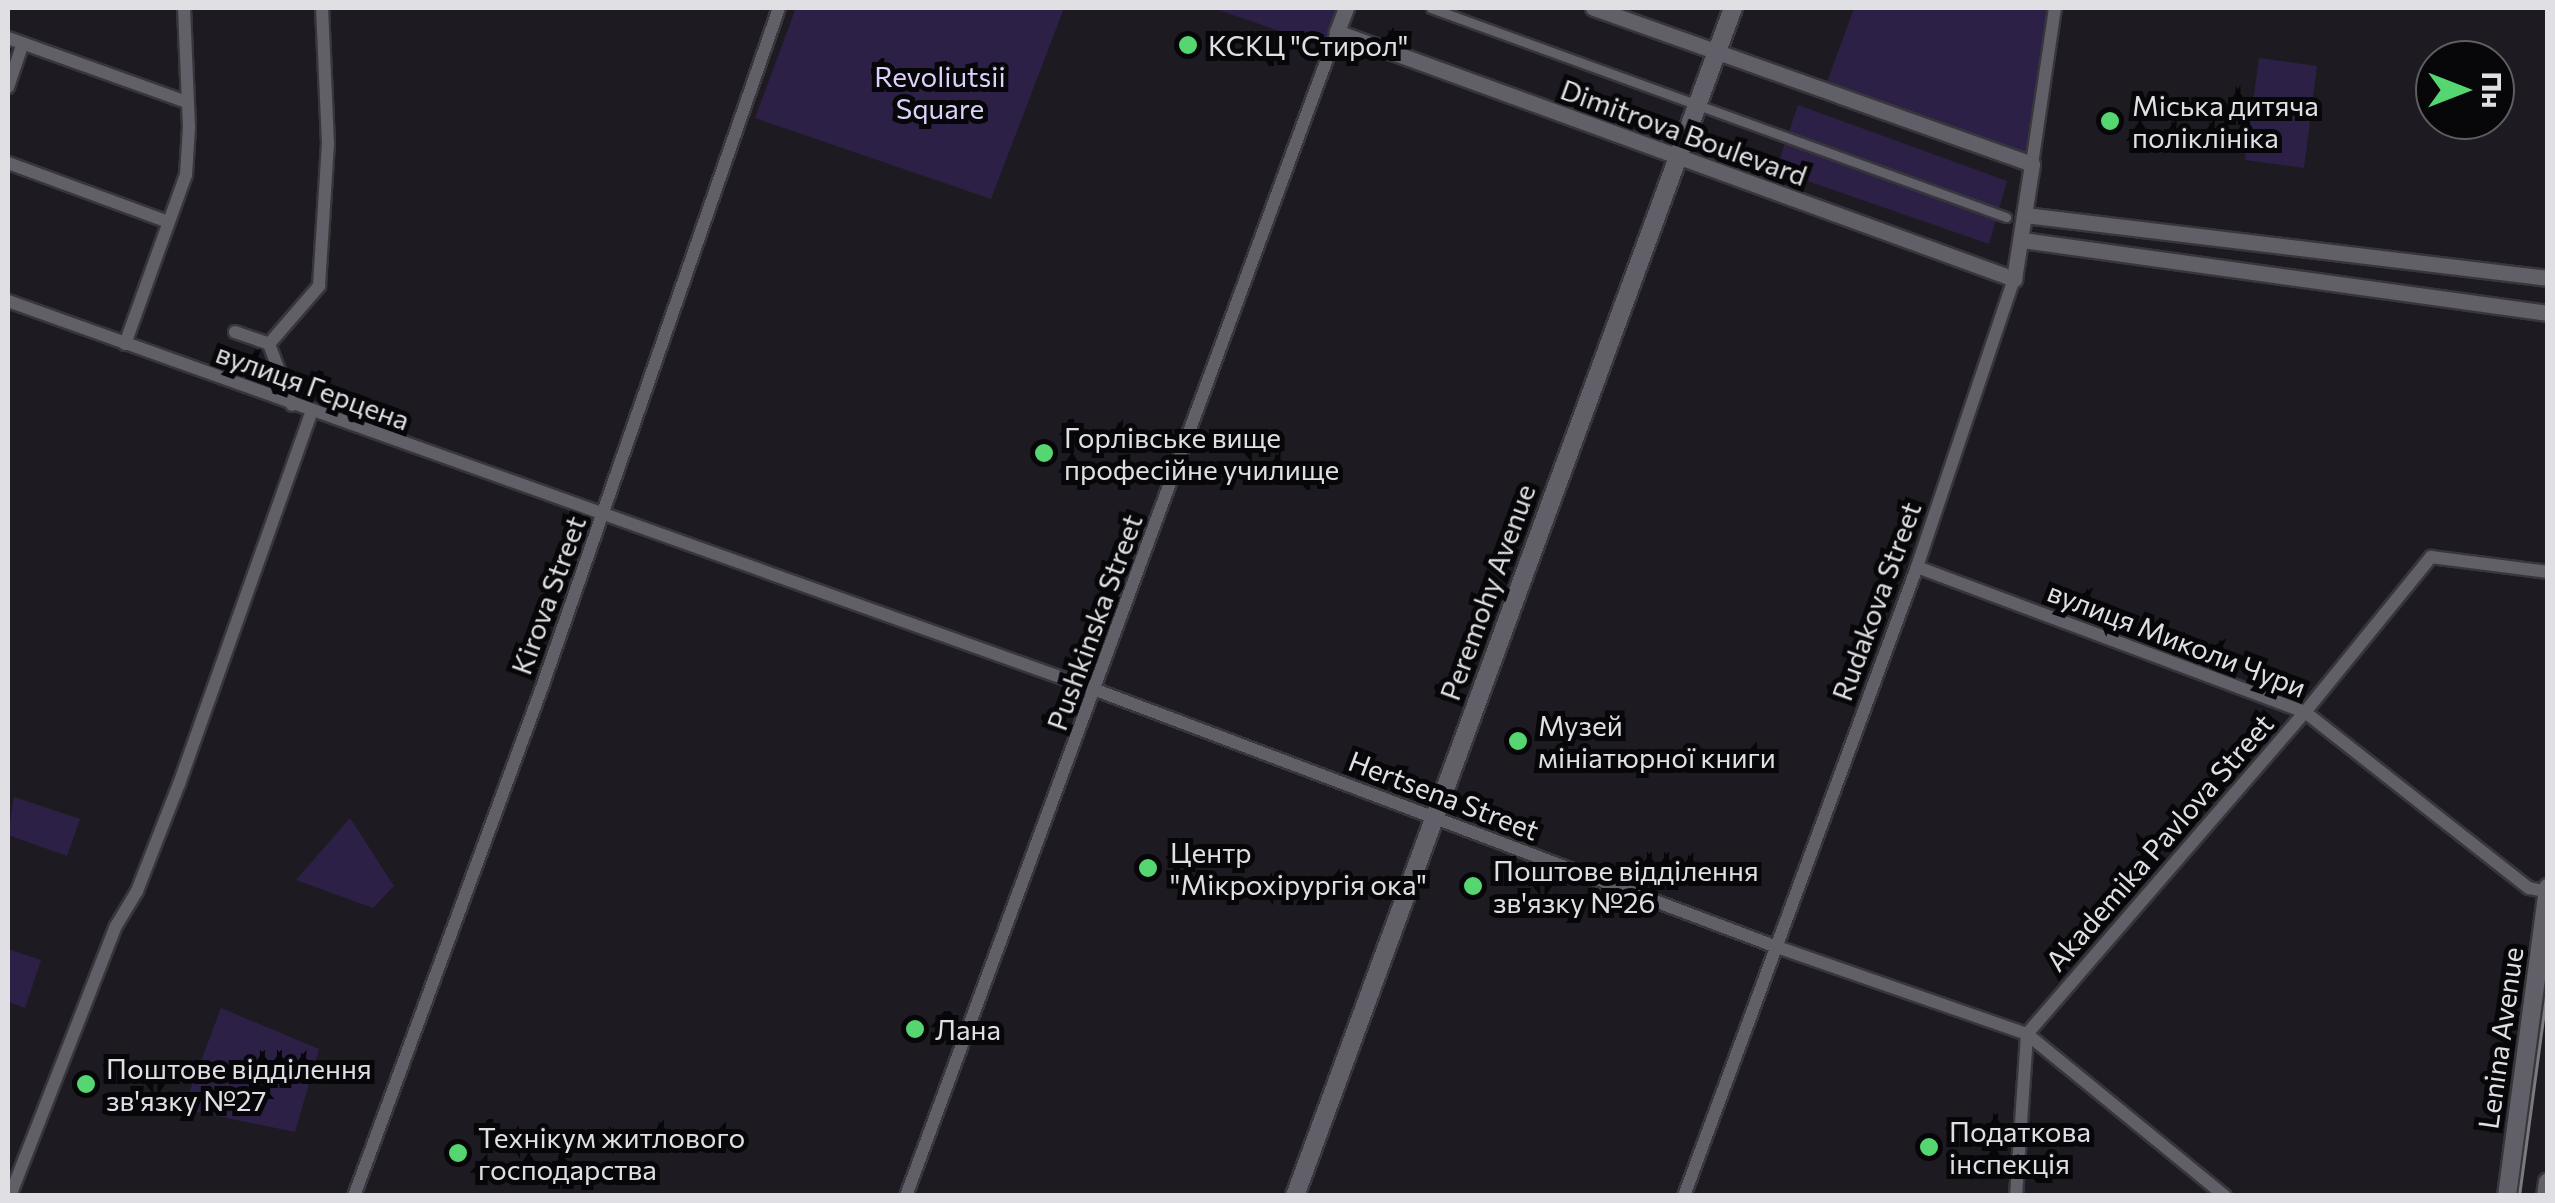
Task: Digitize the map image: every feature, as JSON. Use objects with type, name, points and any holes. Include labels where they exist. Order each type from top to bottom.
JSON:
[{"type":"main road","name":"Peremohy Avenue","points":[[1295,1196],[1733,8]]},
{"type":"main road","name":"Lenina Avenue","points":[[2507,1196],[2547,890]]},
{"type":"main road","points":[[2546,1196],[2548,1182]]},
{"type":"street","points":[[125,344],[186,174],[184,8]]},
{"type":"street","points":[[269,344],[318,286],[328,144],[322,8]]},
{"type":"street","name":"Kirova Street","points":[[354,1196],[604,514],[779,8]]},
{"type":"street","name":"Pushkinska Street","points":[[906,1196],[1346,8]]},
{"type":"street","points":[[1431,8],[2006,217]]},
{"type":"street","points":[[1593,8],[2032,164]]},
{"type":"street","name":"Rudakova Street","points":[[1684,1196],[1916,567],[2014,279],[2054,8]]},
{"type":"street","name":"Dimitrova Boulevard","points":[[1337,32],[2014,279]]},
{"type":"street","points":[[8,38],[188,102]]},
{"type":"street","points":[[8,87],[22,43]]},
{"type":"street","points":[[8,162],[168,222]]},
{"type":"street","points":[[2026,214],[2548,278]]},
{"type":"street","points":[[2022,240],[2548,313]]},
{"type":"street","name":"вулиця Герцена","points":[[8,301],[311,413],[604,514]]},
{"type":"street","points":[[234,332],[269,344]]},
{"type":"street","points":[[269,344],[292,406]]},
{"type":"street","points":[[10,1196],[116,926],[136,892],[180,784],[311,413]]},
{"type":"street","name":"Hertsena Street","points":[[604,514],[1096,690],[1777,947],[2027,1034],[2225,1196]]},
{"type":"street","name":"Akademika Pavlova Street","points":[[2027,1034],[2305,712],[2431,558],[2548,572]]},
{"type":"street","name":"вулиця Миколи Чури","points":[[1916,567],[2305,712],[2530,888],[2547,890]]},
{"type":"street","points":[[2013,1192],[2027,1034]]},
{"type":"green space","name":"Revoliutsii Square","points":[[796,8],[1064,8],[991,199],[755,118]]},
{"type":"green space","points":[[1213,8],[1338,8],[1325,47]]},
{"type":"green space","points":[[1854,8],[2058,8],[2036,161],[1826,85]]},
{"type":"green space","points":[[2259,58],[2317,66],[2304,168],[2245,160]]},
{"type":"green space","points":[[1798,105],[2007,181],[1989,244],[1776,170]]},
{"type":"green space","points":[[14,797],[80,819],[67,856],[8,835]]},
{"type":"green space","points":[[350,818],[394,886],[373,908],[296,880]]},
{"type":"green space","points":[[8,949],[41,960],[25,1008],[8,1002]]},
{"type":"green space","points":[[221,1008],[319,1049],[295,1132],[183,1109]]},
{"type":"tram line","points":[[2519,1196],[2548,982]]},
{"type":"place","name":"КСКЦ \"Стирол\"","points":[[1188,45]]},
{"type":"place","name":"Міська дитяча поліклініка","points":[[2110,121]]},
{"type":"place","name":"Горлівське вище професійне училище","points":[[1044,453]]},
{"type":"place","name":"Музей мініатюрної книги","points":[[1518,741]]},
{"type":"place","name":"Центр \"Мікрохірургія ока\"","points":[[1148,868]]},
{"type":"place","name":"Поштове відділення зв'язку №26","points":[[1473,886]]},
{"type":"place","name":"Лана","points":[[915,1029]]},
{"type":"place","name":"Поштове відділення зв'язку №27","points":[[86,1084]]},
{"type":"place","name":"Податкова інспекція","points":[[1929,1147]]},
{"type":"place","name":"Технікум житлового господарства","points":[[458,1153]]}]
